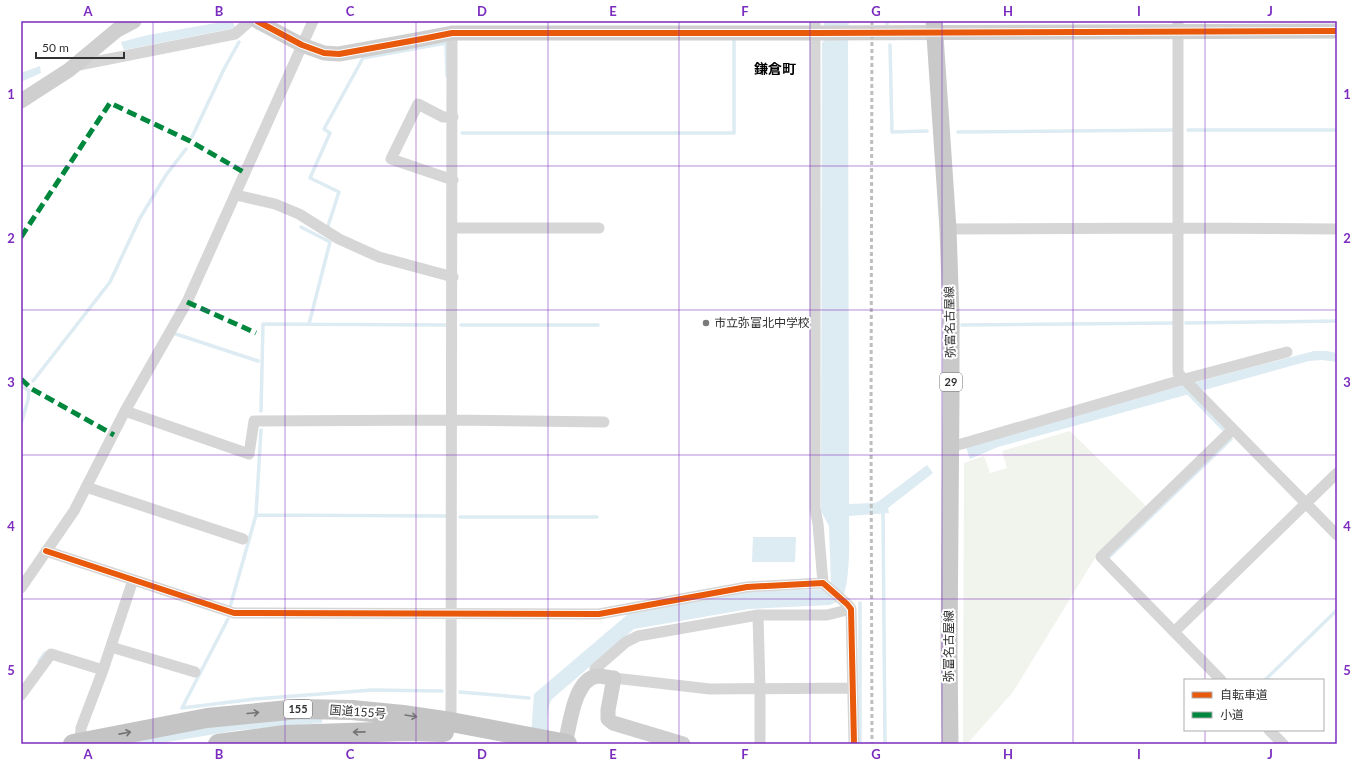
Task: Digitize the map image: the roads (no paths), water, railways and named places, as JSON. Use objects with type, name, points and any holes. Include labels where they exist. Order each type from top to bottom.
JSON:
[{"type":"highway","name":"国道155号","points":[[77,743],[207,718],[299,709],[352,710],[403,715],[451,722],[528,739]]},
{"type":"highway","name":"国道155号","points":[[218,744],[285,735],[437,732],[562,743]]},
{"type":"main road","name":"弥富名古屋線","points":[[934,27],[948,229],[951,338],[949,648],[950,744]]},
{"type":"street","points":[[21,101],[73,66],[117,30],[134,21]]},
{"type":"street","points":[[73,66],[235,34],[250,21]]},
{"type":"street","points":[[257,21],[302,45],[324,53],[338,54],[452,32],[818,29],[858,33],[934,27],[1178,26],[1337,31]]},
{"type":"street","points":[[21,588],[74,511],[125,411],[187,302],[313,21]]},
{"type":"street","points":[[1178,26],[1178,373],[1337,535]]},
{"type":"street","points":[[818,29],[815,508],[824,583],[847,605],[853,688],[854,744]]},
{"type":"street","points":[[451,722],[453,277],[452,32]]},
{"type":"street","points":[[453,117],[443,117],[418,104],[391,159],[453,180]]},
{"type":"street","points":[[236,195],[275,204],[299,214],[339,239],[378,258],[453,277]]},
{"type":"street","points":[[453,228],[599,228]]},
{"type":"street","points":[[948,229],[1337,229]]},
{"type":"street","points":[[951,447],[1287,352]]},
{"type":"street","points":[[125,411],[249,454],[254,421],[452,420],[604,422]]},
{"type":"street","points":[[1220,679],[1101,557],[1233,429]]},
{"type":"street","points":[[1174,632],[1337,473]]},
{"type":"street","points":[[86,487],[243,539]]},
{"type":"street","points":[[46,551],[234,613],[599,614],[747,587],[824,583]]},
{"type":"street","points":[[77,743],[133,580]]},
{"type":"street","points":[[598,676],[595,669],[626,642],[638,636],[758,615],[827,615],[847,605]]},
{"type":"street","points":[[758,615],[760,744]]},
{"type":"street","points":[[111,647],[195,672]]},
{"type":"street","points":[[21,695],[51,654],[102,670]]},
{"type":"street","points":[[562,743],[576,698],[588,680],[598,676],[710,688],[853,688]]},
{"type":"street","points":[[614,678],[608,710],[608,719],[613,723],[683,744]]},
{"type":"street","points":[[1270,731],[1283,744]]},
{"type":"waterway","points":[[462,133],[734,133],[734,41]]},
{"type":"waterway","points":[[192,137],[224,69],[239,42]]},
{"type":"waterway","points":[[328,226],[339,192],[310,178],[330,133],[324,129],[363,58],[446,43],[447,76]]},
{"type":"waterway","points":[[890,45],[892,132],[927,131]]},
{"type":"waterway","points":[[958,132],[1175,130]]},
{"type":"waterway","points":[[1188,130],[1337,130]]},
{"type":"waterway","points":[[33,381],[110,282],[140,218],[166,175],[186,149]]},
{"type":"waterway","points":[[301,227],[330,242],[309,324]]},
{"type":"waterway","points":[[1186,323],[1337,321]]},
{"type":"waterway","points":[[962,325],[1173,323]]},
{"type":"waterway","points":[[261,411],[263,324],[445,325]]},
{"type":"waterway","points":[[461,325],[598,325]]},
{"type":"waterway","points":[[176,334],[258,361]]},
{"type":"waterway","points":[[21,385],[29,391],[21,424]]},
{"type":"waterway","points":[[1186,391],[1223,429]]},
{"type":"waterway","points":[[230,607],[256,515],[261,430]]},
{"type":"waterway","points":[[1109,557],[1231,439]]},
{"type":"waterway","points":[[883,510],[885,744]]},
{"type":"waterway","points":[[256,515],[445,516]]},
{"type":"waterway","points":[[460,517],[597,517]]},
{"type":"waterway","points":[[860,603],[860,744]]},
{"type":"waterway","points":[[1266,679],[1337,610]]},
{"type":"waterway","points":[[228,619],[182,708],[255,699],[372,690],[442,691]]},
{"type":"waterway","points":[[39,661],[45,653]]},
{"type":"waterway","points":[[460,692],[529,698]]},
{"type":"railway","points":[[872,21],[872,744]]},
{"type":"place","name":"市立弥富北中学校","points":[[706,323]]},
{"type":"district","name":"鎌倉町","points":[[775,69]]}]
